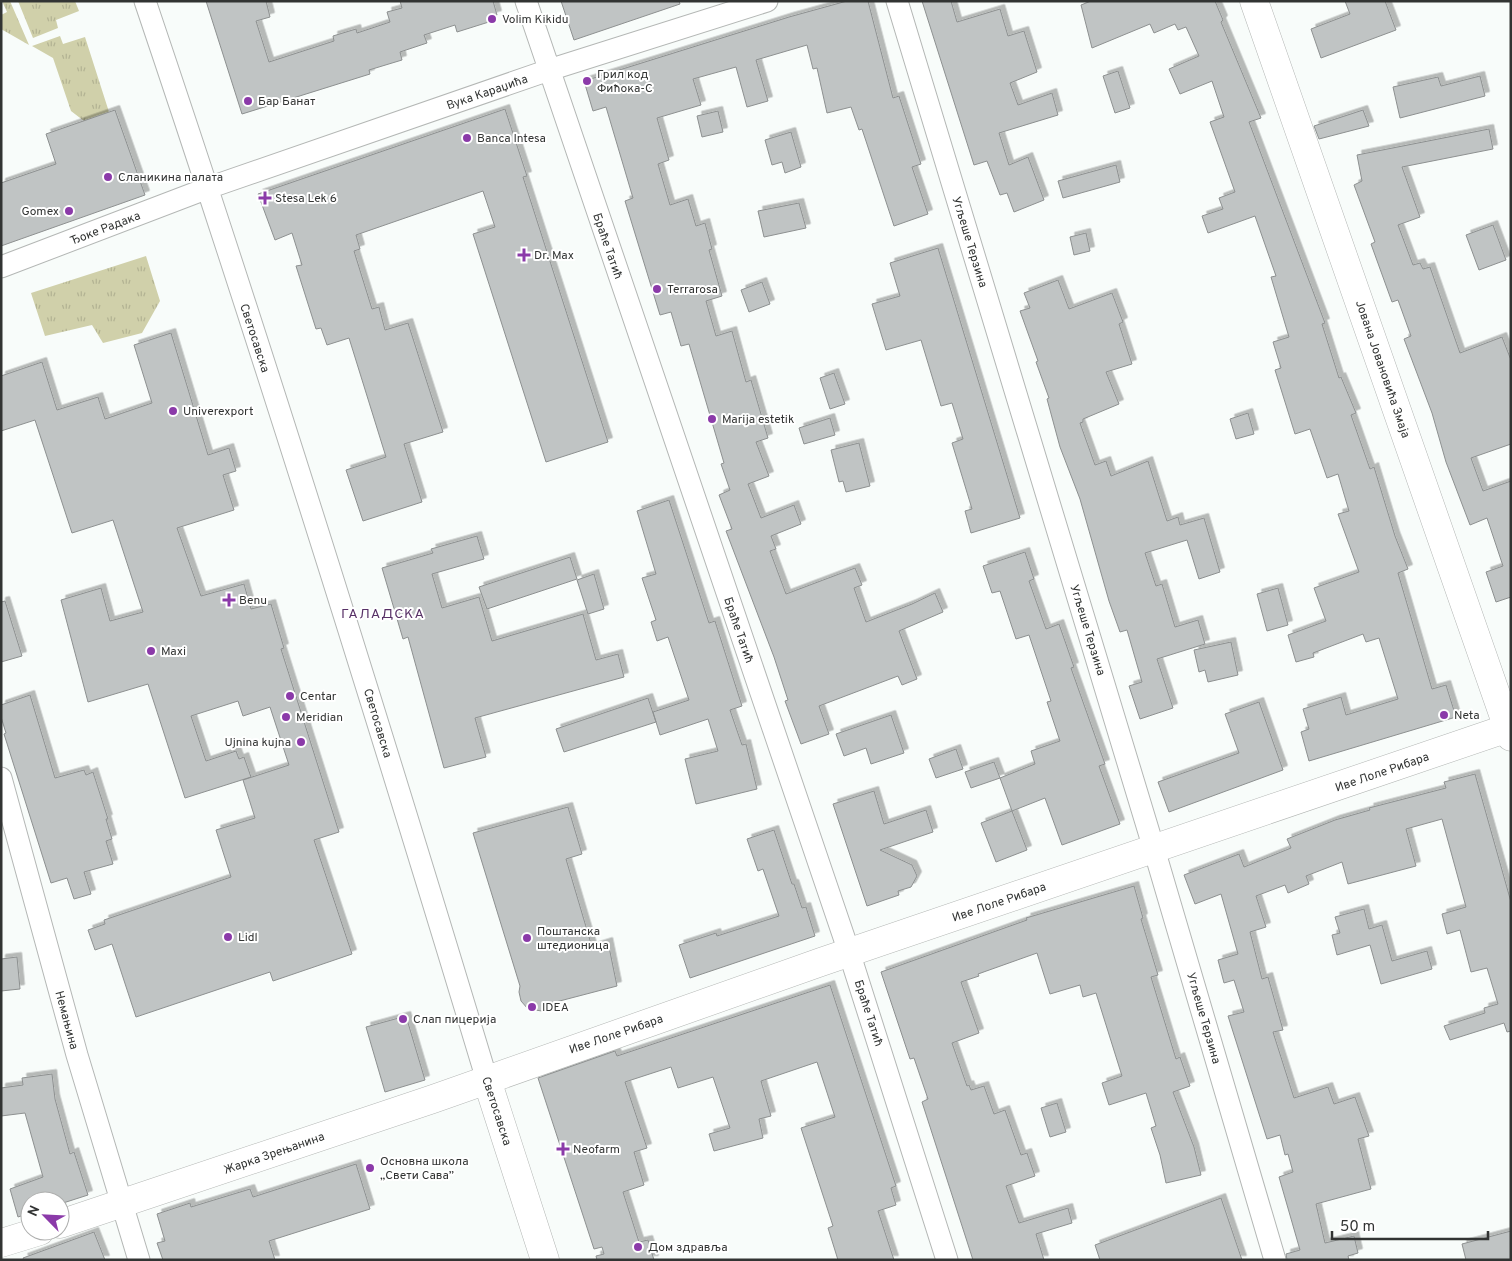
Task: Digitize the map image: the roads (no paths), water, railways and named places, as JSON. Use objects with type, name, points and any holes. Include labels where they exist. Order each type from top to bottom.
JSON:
[{"type":"street","name":"Светосавска","points":[[145,1],[208,188],[352,637],[545,1260]]},
{"type":"street","name":"Браће Татић","points":[[526,1],[849,952],[947,1260]]},
{"type":"street","name":"Вука Караџића","points":[[208,188],[549,70],[768,1]]},
{"type":"street","name":"Угљеше Терзина","points":[[897,1],[1154,849],[1275,1260]]},
{"type":"street","name":"Јована Јовановића Змаја","points":[[1254,1],[1510,730]]},
{"type":"street","name":"Ђоке Радака","points":[[1,267],[208,188]]},
{"type":"street","name":"Иве Лоле Рибара","points":[[488,1080],[849,952],[1510,730]]},
{"type":"street","name":"Немањина","points":[[1,778],[77,1056],[140,1260]]},
{"type":"street","name":"Жарка Зрењанина","points":[[70,1221],[488,1080]]},
{"type":"street","points":[[1,1244],[20,1238]]},
{"type":"place","name":"Volim Kikidu","points":[[492,19]]},
{"type":"place","name":"Грил код Фићока-С","points":[[587,81]]},
{"type":"place","name":"Бар Банат","points":[[248,101]]},
{"type":"place","name":"Banca Intesa","points":[[467,138]]},
{"type":"place","name":"Сланикина палата","points":[[108,177]]},
{"type":"place","name":"Stesa Lek 6","points":[[265,198]]},
{"type":"place","name":"Gomex","points":[[69,211]]},
{"type":"place","name":"Dr. Max","points":[[524,255]]},
{"type":"place","name":"Terrarosa","points":[[657,289]]},
{"type":"place","name":"Univerexport","points":[[173,411]]},
{"type":"place","name":"Marija estetik","points":[[712,419]]},
{"type":"place","name":"Benu","points":[[229,600]]},
{"type":"place","name":"Maxi","points":[[151,651]]},
{"type":"place","name":"Centar","points":[[290,696]]},
{"type":"place","name":"Neta","points":[[1444,715]]},
{"type":"place","name":"Meridian","points":[[286,717]]},
{"type":"place","name":"Ujnina kujna","points":[[301,742]]},
{"type":"place","name":"Lidl","points":[[228,937]]},
{"type":"place","name":"Поштанска штедионица","points":[[527,938]]},
{"type":"place","name":"IDEA","points":[[532,1007]]},
{"type":"place","name":"Слап пицерија","points":[[403,1019]]},
{"type":"place","name":"Neofarm","points":[[563,1149]]},
{"type":"place","name":"Основна школа „Свети Сава”","points":[[370,1168]]},
{"type":"place","name":"Дом здравља","points":[[638,1247]]},
{"type":"district","name":"ГАЛАДСКА","points":[[383,613]]}]
